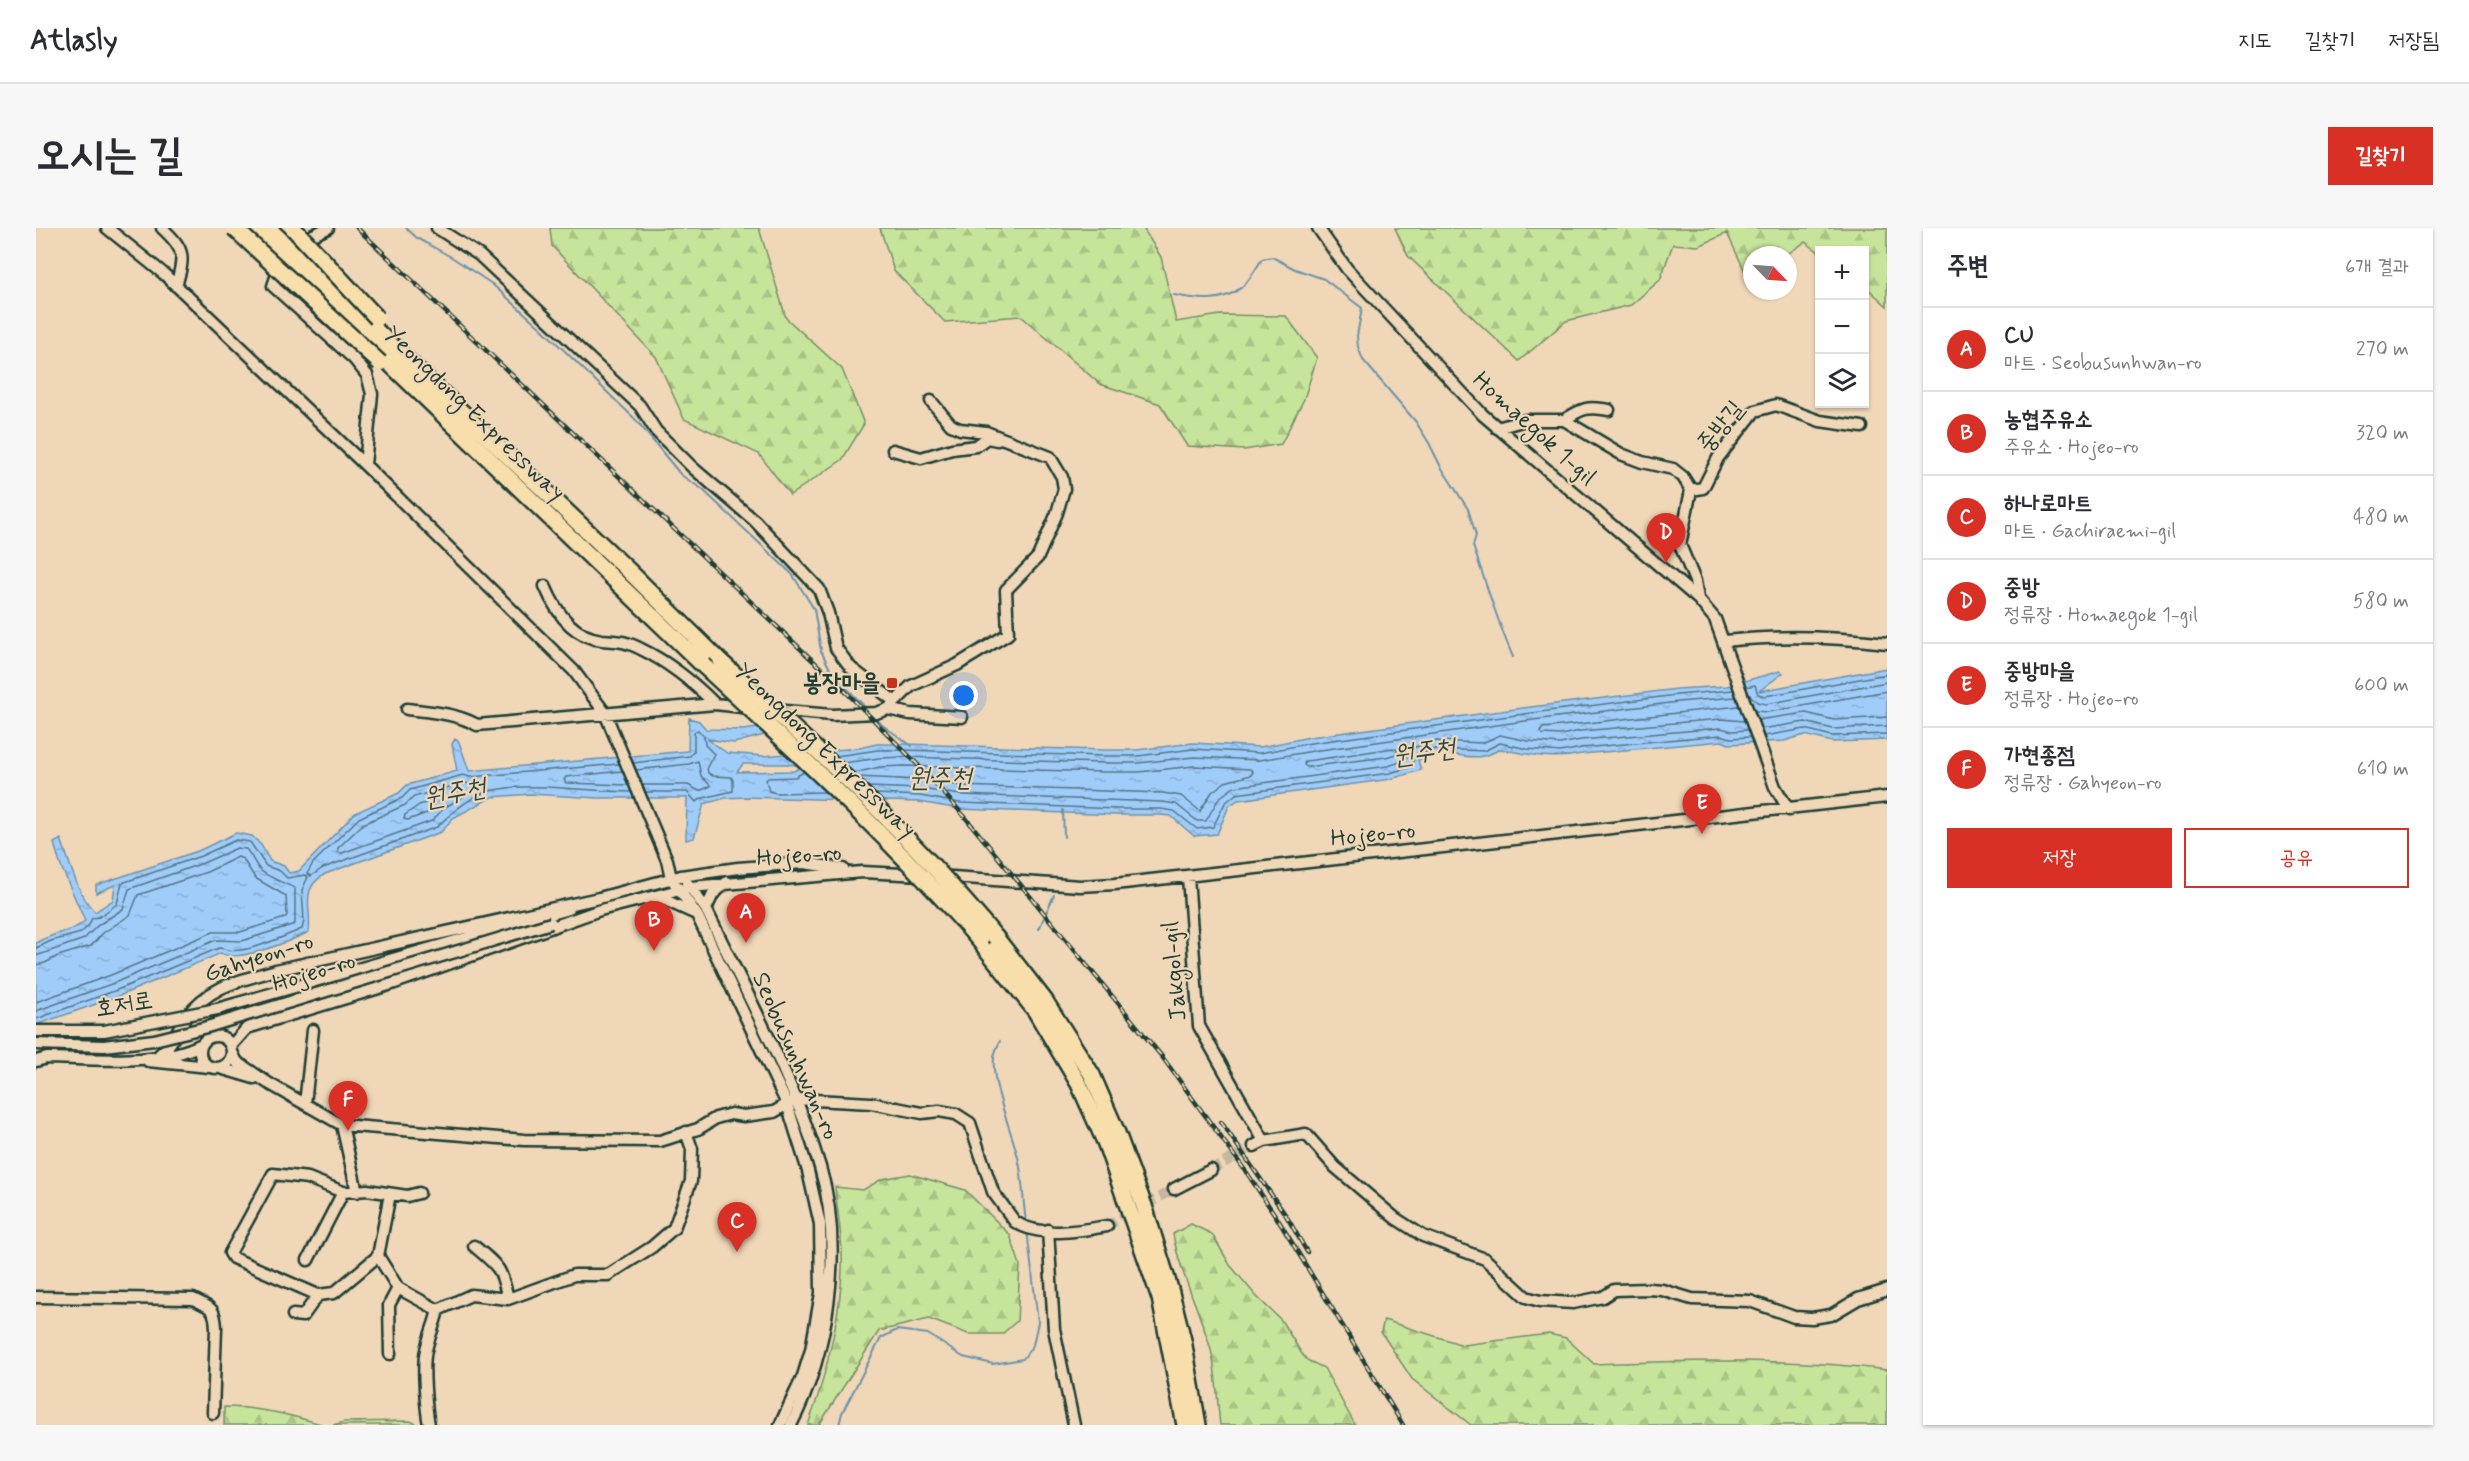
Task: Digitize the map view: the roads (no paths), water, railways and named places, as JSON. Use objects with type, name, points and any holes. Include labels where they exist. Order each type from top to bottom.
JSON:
[{"type":"highway","points":[[234,228],[380,363],[465,437]]},
{"type":"highway","name":"Yeongdong Expressway","points":[[249,228],[857,812],[928,883],[980,941],[1035,1010],[1079,1084],[1106,1144],[1160,1298],[1185,1425]]},
{"type":"highway","name":"Yeongdong Expressway","points":[[268,228],[887,820],[967,903],[1045,1001],[1092,1075],[1117,1133],[1144,1206],[1170,1288],[1183,1340],[1198,1425]]},
{"type":"highway","points":[[293,228],[440,385],[451,402]]},
{"type":"street","name":"Seobusunhwan-ro","points":[[107,228],[176,286],[365,465],[574,671],[605,713],[667,860],[701,912],[792,1102],[820,1169],[830,1224],[831,1254],[820,1348],[804,1400],[791,1425]]},
{"type":"street","points":[[162,228],[179,245],[182,266],[176,286]]},
{"type":"street","points":[[308,235],[328,228]]},
{"type":"street","points":[[437,228],[459,240],[488,263],[640,406],[656,431],[693,468],[755,521],[791,558],[819,589],[828,613],[836,648],[851,668],[891,705],[910,714],[962,717]]},
{"type":"street","name":"Homaegok 1-gil","points":[[1318,228],[1347,269],[1497,428],[1698,599],[1715,619],[1775,787],[1789,810]]},
{"type":"street","points":[[278,271],[273,286],[354,360],[367,375],[372,394],[365,465]]},
{"type":"street","points":[[931,401],[951,425],[960,429],[986,432],[1006,442]]},
{"type":"street","name":"중방길","points":[[1564,420],[1621,454],[1673,469],[1683,477],[1691,490],[1703,488],[1718,458],[1755,411],[1776,405],[1820,421],[1862,427]]},
{"type":"street","points":[[1497,428],[1526,420],[1564,420],[1582,408],[1594,407],[1609,410]]},
{"type":"street","points":[[407,708],[467,719],[477,725],[714,704],[832,715],[876,713],[891,705],[911,686],[957,665],[1008,634],[1006,590],[1038,557],[1057,513],[1064,489],[1062,477],[1050,457],[1028,447],[987,438],[976,446],[952,449],[921,458],[893,450]]},
{"type":"street","points":[[1691,490],[1680,545],[1695,581],[1698,599]]},
{"type":"street","points":[[544,586],[554,607],[563,619],[579,631],[599,640],[621,640],[641,648],[689,678],[714,704]]},
{"type":"street","points":[[1726,646],[1751,638],[1855,639],[1887,643]]},
{"type":"street","name":"Hojeo-ro","points":[[36,1044],[104,1046],[154,1040],[207,1027],[555,917],[599,898],[676,877],[738,868],[804,863],[862,872],[1080,886],[1188,877],[1887,797]]},
{"type":"street","name":"Hojeo-ro","points":[[555,917],[600,910],[686,888],[727,882],[862,872]]},
{"type":"street","name":"Jakgol-gil","points":[[1188,877],[1199,1026],[1259,1143],[1305,1134],[1342,1173],[1395,1218],[1423,1236],[1485,1259],[1526,1297],[1540,1301],[1573,1304],[1603,1297],[1614,1290],[1649,1289],[1662,1290],[1692,1299],[1750,1301],[1794,1317],[1812,1318],[1832,1316],[1858,1299],[1887,1290]]},
{"type":"street","points":[[656,896],[701,912],[713,894],[727,882]]},
{"type":"street","points":[[36,1061],[48,1058],[136,1060],[214,1067],[229,1062],[231,1049],[248,1028],[392,984],[555,917]]},
{"type":"street","name":"호저로","points":[[36,1031],[104,1031],[217,1008],[555,917]]},
{"type":"street","name":"Gahyeon-ro","points":[[159,1055],[173,1042],[184,1019],[201,999],[230,985],[276,970],[555,917]]},
{"type":"street","points":[[305,1104],[313,1030]]},
{"type":"street","points":[[136,1060],[175,1054],[202,1044],[210,1038],[220,1037],[231,1049],[237,1062],[268,1083],[342,1125],[524,1140],[660,1141],[731,1114],[744,1116],[774,1112],[792,1102],[871,1103],[921,1113],[939,1111],[956,1114],[970,1123],[993,1192],[1020,1226],[1043,1230],[1079,1231],[1107,1226]]},
{"type":"street","points":[[202,1044],[200,1053],[204,1064],[268,1083]]},
{"type":"street","name":"Seobusunhwan-ro","points":[[780,1425],[803,1376],[811,1350],[821,1293],[820,1224],[792,1102]]},
{"type":"street","points":[[342,1125],[357,1192]]},
{"type":"street","points":[[438,1310],[471,1295],[508,1299],[574,1275],[608,1275],[652,1247],[674,1228],[692,1181],[692,1149],[686,1132]]},
{"type":"street","points":[[1174,1189],[1211,1170]]},
{"type":"street","points":[[390,1194],[378,1256],[334,1293],[318,1295],[233,1258],[230,1253],[273,1174],[308,1178],[343,1192],[367,1190],[407,1196],[418,1193]]},
{"type":"street","points":[[308,1260],[343,1192]]},
{"type":"street","points":[[1043,1230],[1054,1329],[1074,1425]]},
{"type":"street","points":[[474,1246],[503,1273],[508,1299]]},
{"type":"street","points":[[378,1256],[398,1288],[438,1310]]},
{"type":"street","points":[[390,1354],[389,1305],[398,1288]]},
{"type":"street","points":[[293,1315],[303,1316],[318,1295]]},
{"type":"street","points":[[36,1297],[193,1299],[212,1308],[216,1315],[213,1413]]},
{"type":"street","points":[[429,1425],[425,1352],[435,1326],[438,1310]]},
{"type":"water","name":"원주천","points":[[1887,668],[1887,740],[1832,742],[1805,735],[1784,741],[1729,744],[1722,741],[1561,757],[1531,755],[1500,749],[1491,754],[1475,757],[1436,755],[1418,760],[1421,770],[1391,779],[1238,800],[1229,806],[1217,834],[1194,836],[1171,816],[1160,815],[960,809],[919,802],[746,797],[725,798],[704,804],[694,838],[686,840],[687,798],[598,798],[531,794],[492,797],[453,818],[441,832],[325,874],[317,880],[309,893],[309,932],[251,953],[229,956],[221,953],[119,996],[36,1025],[36,943],[74,928],[85,921],[60,864],[54,843],[61,839],[83,896],[95,912],[113,900],[115,885],[96,893],[96,885],[198,851],[236,833],[252,836],[261,845],[270,861],[284,866],[289,873],[299,871],[355,813],[399,793],[407,785],[457,771],[452,744],[455,739],[459,742],[469,771],[688,751],[689,718],[699,721],[706,729],[743,730],[789,724],[768,734],[734,743],[707,739],[727,753],[763,756],[859,748],[877,744],[1104,750],[1137,750],[1193,743],[1260,747],[1310,737],[1523,708],[1677,689],[1727,686],[1780,671],[1783,673],[1759,691]],"holes":[[[743,764],[802,766],[794,771],[737,772]]]},
{"type":"waterway","points":[[406,228],[417,238],[492,284],[636,420],[681,475],[702,489],[792,574],[814,609],[821,651],[832,673],[868,710]]},
{"type":"waterway","points":[[1174,295],[1212,299],[1230,294],[1246,283],[1262,259],[1272,257],[1295,269],[1324,279],[1362,308],[1357,336],[1363,360],[1416,422],[1468,509],[1476,535],[1473,546],[1513,657]]},
{"type":"waterway","points":[[874,716],[882,725],[912,746]]},
{"type":"waterway","points":[[1063,810],[1064,837]]},
{"type":"waterway","points":[[1039,929],[1054,895]]},
{"type":"waterway","points":[[1000,1041],[994,1056],[994,1069],[999,1096],[1019,1162],[1026,1222]]},
{"type":"waterway","points":[[839,1425],[842,1413],[881,1338],[897,1330],[928,1334],[963,1357],[993,1364],[1023,1359],[1033,1345],[1038,1322],[1027,1230]]},
{"type":"tunnel","points":[[1211,1170],[1254,1146]]},
{"type":"tunnel","points":[[1107,1226],[1174,1189]]},
{"type":"railway","points":[[357,228],[847,693],[924,771],[965,817],[1163,1058],[1247,1173],[1277,1218],[1403,1425]]},
{"type":"railway","points":[[1221,1122],[1287,1217],[1307,1252]]},
{"type":"place","name":"중방","points":[[1666,563]]},
{"type":"place","name":"봉장마을","points":[[892,683]]},
{"type":"place","name":"중방마을","points":[[1702,834]]},
{"type":"place","name":"CU","points":[[746,943]]},
{"type":"place","name":"농협주유소","points":[[654,951]]},
{"type":"place","name":"가현종점","points":[[348,1131]]},
{"type":"place","name":"하나로마트","points":[[737,1252]]}]
